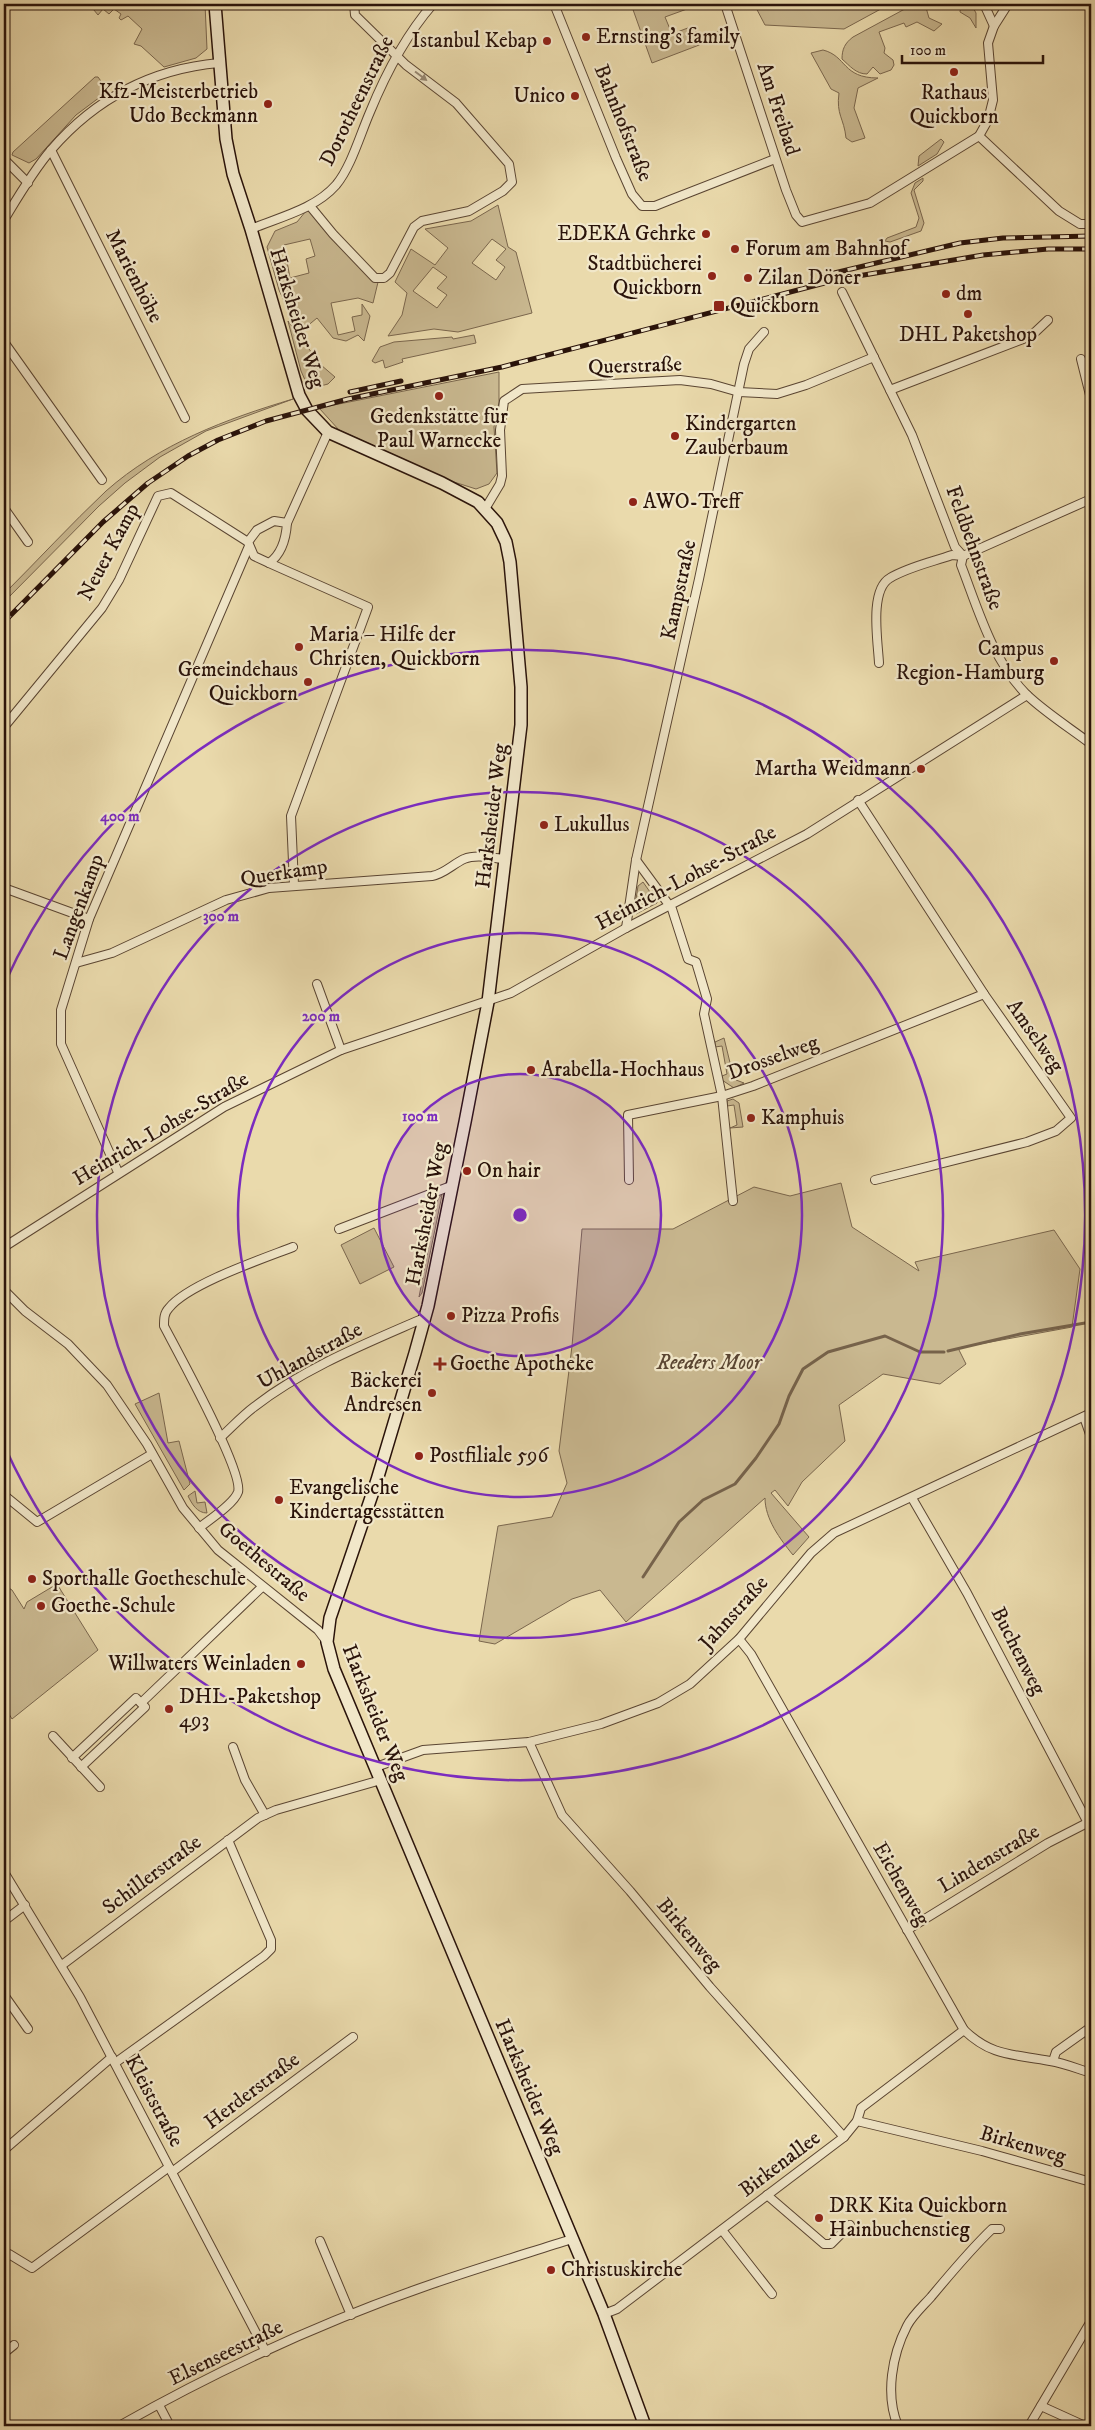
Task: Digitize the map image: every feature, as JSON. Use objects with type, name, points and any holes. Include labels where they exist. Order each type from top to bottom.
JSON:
[{"type":"main road","name":"Harksheider Weg","points":[[215,4],[219,63],[228,148],[233,174],[299,394],[307,410],[328,432],[442,483],[478,502],[497,523],[506,542],[510,562],[521,687],[521,729],[488,1002],[424,1318],[377,1480],[337,1591],[326,1642],[334,1668],[604,2314],[632,2386],[644,2426]]},
{"type":"street","points":[[310,206],[333,234],[375,278],[384,278],[390,273],[414,226],[422,221],[465,213],[503,191],[512,182],[509,164],[456,103],[396,55],[355,15],[354,4]]},
{"type":"street","name":"Dorotheenstraße","points":[[251,229],[310,206],[336,185],[352,155],[396,55],[413,26],[432,4]]},
{"type":"street","name":"Bahnhofstraße","points":[[554,4],[616,158],[632,194],[642,206],[655,206],[775,159]]},
{"type":"street","name":"Am Freibad","points":[[726,4],[791,206],[802,222],[870,203],[979,136]]},
{"type":"street","points":[[984,4],[994,26]]},
{"type":"street","points":[[1008,4],[994,26],[988,43],[992,100],[988,120],[979,136],[1059,211],[1080,224],[1091,224]]},
{"type":"street","points":[[4,220],[51,150],[104,103],[135,84],[186,68],[219,63]]},
{"type":"street","name":"Marienhöhe","points":[[51,150],[185,418]]},
{"type":"street","points":[[4,159],[28,183]]},
{"type":"street","name":"Feldbehnstraße","points":[[842,292],[923,462],[955,547],[962,556],[961,565],[988,636],[1010,675],[1027,695],[1091,744]]},
{"type":"street","points":[[890,390],[1031,336],[1048,320]]},
{"type":"street","name":"Kampstraße","points":[[626,928],[636,860],[744,364],[750,350],[764,332]]},
{"type":"street","points":[[4,342],[102,480]]},
{"type":"street","name":"Querstraße","points":[[486,509],[500,484],[502,476],[500,430],[504,401],[522,389],[680,380],[711,384],[739,392],[762,395],[789,391],[874,357]]},
{"type":"street","points":[[1081,359],[1091,399]]},
{"type":"street","points":[[269,563],[275,558],[282,545],[288,523],[328,432]]},
{"type":"street","name":"Neuer Kamp","points":[[4,727],[102,608],[119,580],[158,496],[171,492],[248,544]]},
{"type":"street","points":[[879,663],[876,612],[879,592],[888,578],[952,555],[962,556],[1091,499]]},
{"type":"street","points":[[4,508],[28,542]]},
{"type":"street","name":"Langenkamp","points":[[118,1172],[61,1044],[61,1010],[89,919],[248,544],[263,525],[274,521],[288,523]]},
{"type":"street","points":[[248,544],[254,556],[368,608],[291,816],[294,885]]},
{"type":"street","name":"Heinrich-Lohse-Straße","points":[[4,1247],[118,1172],[224,1107],[341,1050],[510,993],[626,928],[807,834],[858,800],[1027,695]]},
{"type":"street","name":"Amselweg","points":[[858,800],[984,994],[1071,1118],[1056,1131],[1027,1142],[875,1180]]},
{"type":"street","name":"Querkamp","points":[[76,963],[112,953],[226,900],[269,888],[432,876],[438,875],[465,859],[474,857],[505,859]]},
{"type":"street","points":[[636,860],[672,909],[688,959],[696,962],[707,1000],[704,1014],[722,1096],[734,1201]]},
{"type":"street","points":[[4,888],[89,919]]},
{"type":"street","points":[[317,984],[341,1050]]},
{"type":"street","name":"Drosselweg","points":[[628,1180],[628,1115],[722,1096],[753,1086],[984,994]]},
{"type":"street","points":[[338,1229],[451,1186]]},
{"type":"street","points":[[199,1528],[233,1500],[238,1492],[238,1481],[220,1438],[164,1326],[164,1316],[168,1308],[178,1299],[203,1284],[292,1247]]},
{"type":"street","name":"Goethestraße","points":[[4,1290],[26,1311],[68,1344],[107,1385],[124,1407],[183,1508],[218,1550],[318,1630],[326,1642]]},
{"type":"street","name":"Uhlandstraße","points":[[220,1438],[255,1407],[291,1384],[338,1358],[424,1318]]},
{"type":"street","points":[[1088,1415],[1091,1437]]},
{"type":"street","name":"Jahnstraße","points":[[376,1767],[423,1750],[529,1742],[601,1724],[658,1704],[690,1684],[739,1638],[811,1553],[834,1533],[1088,1415]]},
{"type":"street","points":[[4,1495],[37,1522],[152,1454]]},
{"type":"street","name":"Buchenweg","points":[[912,1498],[967,1593],[1090,1822]]},
{"type":"street","points":[[141,1703],[262,1587]]},
{"type":"street","name":"Eichenweg","points":[[739,1638],[750,1654],[964,2030],[979,2044],[997,2052],[1053,2061],[1091,2073]]},
{"type":"street","points":[[72,1758],[136,1698],[145,1707],[81,1767]]},
{"type":"street","points":[[52,1736],[100,1787]]},
{"type":"street","name":"Birkenweg","points":[[529,1742],[562,1815],[630,1891],[710,1987],[844,2137]]},
{"type":"street","points":[[233,1747],[245,1780],[265,1815]]},
{"type":"street","name":"Schillerstraße","points":[[62,1965],[228,1840],[265,1815],[381,1780]]},
{"type":"street","name":"Lindenstraße","points":[[907,1930],[1048,1843],[1090,1822]]},
{"type":"street","points":[[4,2150],[113,2060],[264,1956],[271,1949],[271,1940],[228,1840]]},
{"type":"street","name":"Kleiststraße","points":[[4,1872],[62,1965],[266,2352]]},
{"type":"street","points":[[4,1920],[25,1905]]},
{"type":"street","points":[[4,1995],[28,2029]]},
{"type":"street","points":[[1053,2061],[1056,2052],[1091,2027]]},
{"type":"street","name":"Birkenallee","points":[[604,2314],[617,2310],[844,2137],[858,2121],[861,2108],[964,2030]]},
{"type":"street","name":"Herderstraße","points":[[4,2257],[9,2254],[32,2268],[352,2037]]},
{"type":"street","name":"Birkenweg","points":[[858,2121],[982,2151],[1091,2182]]},
{"type":"street","points":[[767,2195],[824,2244],[831,2244],[850,2225]]},
{"type":"street","points":[[898,2426],[892,2398],[892,2378],[900,2341],[908,2325],[970,2251],[992,2229],[1000,2229]]},
{"type":"street","points":[[722,2230],[772,2294]]},
{"type":"street","name":"Elsenseestraße","points":[[118,2426],[266,2352],[351,2315],[430,2284],[572,2239]]},
{"type":"street","points":[[320,2241],[351,2315]]},
{"type":"street","points":[[1029,2426],[1091,2320]]},
{"type":"street","points":[[4,2353],[14,2345]]},
{"type":"street","points":[[159,2405],[170,2426]]},
{"type":"street","points":[[1041,2406],[1085,2426]]},
{"type":"green space","points":[[89,4],[205,4],[207,49],[196,58],[164,67],[141,46],[134,44],[142,29],[128,16],[121,20],[119,18],[121,14],[114,9],[109,14],[103,9],[98,15]]},
{"type":"green space","points":[[631,4],[685,4],[687,9],[665,17],[672,34],[693,26],[699,36],[727,30],[728,34],[652,63]]},
{"type":"green space","points":[[754,4],[890,4],[844,29],[765,25]]},
{"type":"green space","points":[[914,4],[925,4],[929,18],[942,24],[934,31],[917,22],[906,27],[904,23],[879,32],[885,48],[884,53],[893,60],[894,65],[891,70],[880,74],[873,67],[867,74],[863,74],[853,69],[842,59],[844,46],[853,37]]},
{"type":"green space","points":[[961,4],[971,4],[976,13],[976,28],[970,18],[960,12]]},
{"type":"green space","points":[[823,50],[837,57],[851,71],[866,77],[878,78],[858,88],[854,108],[865,138],[852,142],[846,138],[839,112],[839,93],[831,89],[811,53]]},
{"type":"green space","points":[[95,77],[98,77],[108,91],[76,115],[36,159],[29,163],[12,155],[13,152]]},
{"type":"green space","points":[[941,139],[944,142],[937,154],[918,166],[919,156]]},
{"type":"green space","points":[[923,178],[923,181],[914,190],[924,223],[921,231],[890,242],[885,241],[887,238],[916,227],[919,218],[911,193],[915,183]]},
{"type":"green space","points":[[498,205],[508,247],[516,252],[532,313],[458,332],[434,329],[388,336],[402,315],[407,293],[395,282],[411,249],[435,265],[448,248],[425,229],[471,221]],"holes":[[[492,239],[506,249],[496,260],[505,267],[496,280],[472,263]],[[433,267],[447,277],[437,288],[447,295],[437,308],[413,291]]]},
{"type":"green space","points":[[310,206],[379,278],[373,303],[358,298],[331,303],[338,335],[355,331],[352,317],[362,315],[362,304],[370,316],[364,341],[358,335],[346,341],[333,338],[317,318],[299,333],[279,290],[267,247],[275,231],[297,222]],"holes":[[[310,239],[315,256],[306,259],[309,273],[290,278],[284,245]]]},
{"type":"green space","points":[[288,321],[321,365],[335,377],[328,384],[309,389],[301,371]]},
{"type":"green space","points":[[474,335],[476,343],[402,359],[403,362],[385,368],[383,360],[375,363],[372,361],[380,347],[394,342],[452,337],[453,339]]},
{"type":"green space","points":[[499,372],[499,402],[494,427],[497,473],[489,484],[476,489],[454,482],[339,430],[319,408]]},
{"type":"green space","points":[[293,399],[206,431],[160,457],[125,483],[99,506],[4,602],[4,594],[106,491],[127,474],[148,460],[194,435],[243,415]]},
{"type":"green space","points":[[643,882],[650,892],[654,892],[657,903],[636,914],[634,912],[638,886]]},
{"type":"green space","points":[[724,1038],[733,1075],[736,1080],[744,1083],[734,1088],[722,1080],[722,1076],[727,1074],[722,1046],[715,1047],[715,1042]]},
{"type":"green space","points":[[733,1099],[739,1103],[743,1127],[730,1128],[737,1125],[734,1105],[727,1106],[727,1101]]},
{"type":"green space","name":"Reeders Moor","points":[[841,1183],[852,1227],[919,1271],[915,1262],[1054,1230],[1080,1269],[1072,1327],[958,1348],[966,1364],[940,1384],[883,1374],[839,1405],[845,1441],[802,1482],[788,1506],[775,1490],[771,1493],[809,1537],[793,1555],[770,1521],[765,1498],[626,1622],[600,1590],[572,1599],[495,1644],[479,1641],[498,1526],[552,1517],[567,1483],[559,1451],[572,1346],[582,1229],[673,1229],[754,1187],[790,1196]]},
{"type":"green space","points":[[442,1195],[422,1293],[419,1297],[438,1198]]},
{"type":"green space","points":[[374,1228],[394,1267],[360,1284],[341,1245]]},
{"type":"green space","points":[[159,1393],[168,1443],[179,1441],[190,1484],[184,1490],[135,1404]]},
{"type":"green space","points":[[195,1491],[197,1503],[205,1502],[207,1513],[198,1510],[188,1496]]},
{"type":"green space","name":"Goethe-Schule","points":[[57,1584],[98,1650],[12,1719],[4,1706],[4,1585],[12,1590],[24,1609],[27,1602]]},
{"type":"waterway","points":[[948,1351],[1020,1334],[1091,1322]]},
{"type":"waterway","points":[[643,1577],[679,1522],[703,1500],[735,1484],[756,1458],[779,1424],[789,1396],[803,1369],[828,1352],[885,1336],[920,1352],[944,1352]]},
{"type":"railway","points":[[830,274],[960,243],[1003,238],[1091,236]]},
{"type":"railway","points":[[4,622],[103,522],[148,483],[188,456],[218,440],[266,421],[348,399],[502,367],[840,279],[983,255],[1048,249],[1091,249]]},
{"type":"railway","points":[[350,392],[401,381]]},
{"type":"place","name":"Ernsting's family","points":[[586,37]]},
{"type":"place","name":"Istanbul Kebap","points":[[547,41]]},
{"type":"place","name":"Rathaus Quickborn","points":[[954,72]]},
{"type":"place","name":"Unico","points":[[575,96]]},
{"type":"place","name":"Kfz-Meisterbetrieb Udo Beckmann","points":[[268,104]]},
{"type":"place","name":"EDEKA Gehrke","points":[[706,234]]},
{"type":"place","name":"Forum am Bahnhof","points":[[735,249]]},
{"type":"place","name":"Stadtbücherei Quickborn","points":[[712,276]]},
{"type":"place","name":"Zilan Döner","points":[[748,278]]},
{"type":"place","name":"dm","points":[[946,294]]},
{"type":"place","name":"Quickborn","points":[[719,306]]},
{"type":"place","name":"DHL Paketshop","points":[[968,314]]},
{"type":"place","name":"Gedenkstätte für Paul Warnecke","points":[[439,396]]},
{"type":"place","name":"Kindergarten Zauberbaum","points":[[675,436]]},
{"type":"place","name":"AWO-Treff","points":[[633,502]]},
{"type":"place","name":"Maria – Hilfe der Christen, Quickborn","points":[[299,647]]},
{"type":"place","name":"Campus Region-Hamburg","points":[[1054,661]]},
{"type":"place","name":"Gemeindehaus Quickborn","points":[[308,682]]},
{"type":"place","name":"Martha Weidmann","points":[[921,769]]},
{"type":"place","name":"Lukullus","points":[[544,825]]},
{"type":"place","name":"Arabella-Hochhaus","points":[[531,1070]]},
{"type":"place","name":"Kamphuis","points":[[751,1118]]},
{"type":"place","name":"On hair","points":[[467,1171]]},
{"type":"place","name":"Pizza Profis","points":[[451,1316]]},
{"type":"place","name":"Goethe Apotheke","points":[[440,1364]]},
{"type":"place","name":"Bäckerei Andresen","points":[[432,1393]]},
{"type":"place","name":"Postfiliale 596","points":[[419,1456]]},
{"type":"place","name":"Evangelische Kindertagesstätten","points":[[279,1500]]},
{"type":"place","name":"Sporthalle Goetheschule","points":[[32,1579]]},
{"type":"place","name":"Goethe-Schule","points":[[41,1606]]},
{"type":"place","name":"Willwaters Weinladen","points":[[301,1664]]},
{"type":"place","name":"DHL-Paketshop 493","points":[[169,1709]]},
{"type":"place","name":"DRK Kita Quickborn Hainbuchenstieg","points":[[819,2218]]},
{"type":"place","name":"Christuskirche","points":[[551,2270]]}]
